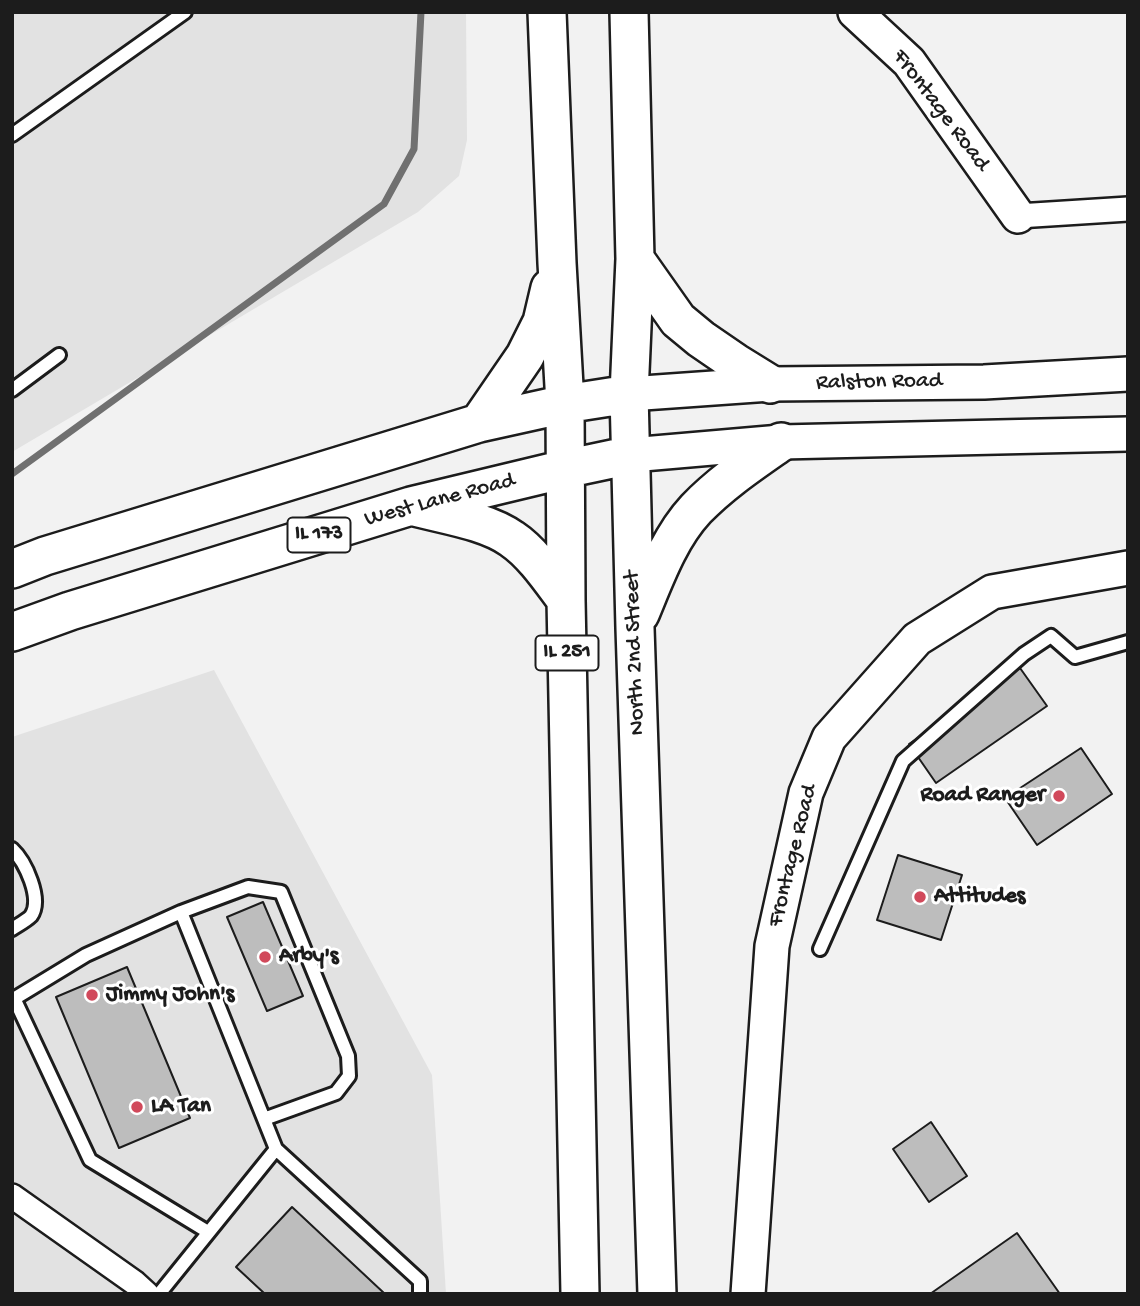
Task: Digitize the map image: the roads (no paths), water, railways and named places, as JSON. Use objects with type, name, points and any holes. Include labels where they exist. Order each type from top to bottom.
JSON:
[{"type":"main road","name":"IL 251","points":[[547,12],[565,404],[566,600],[580,1294]]},
{"type":"main road","name":"North 2nd Street","points":[[629,12],[635,259],[629,394],[657,1294]]},
{"type":"main road","points":[[635,259],[678,320],[701,339],[770,384]]},
{"type":"main road","points":[[479,423],[525,356],[542,322],[557,263]]},
{"type":"main road","name":"IL 173","points":[[12,569],[45,556],[479,423],[565,404],[629,394]]},
{"type":"main road","points":[[635,628],[658,571],[675,538],[695,510],[735,474],[781,442]]},
{"type":"main road","name":"West Lane Road","points":[[12,632],[70,611],[411,506],[631,455]]},
{"type":"main road","points":[[411,506],[480,524],[513,539],[539,564],[566,600]]},
{"type":"street","name":"Frontage Road","points":[[855,12],[909,62],[1018,216]]},
{"type":"street","points":[[1018,216],[1128,209]]},
{"type":"street","name":"Ralston Road","points":[[629,394],[770,384],[984,382],[1128,374]]},
{"type":"street","points":[[631,455],[781,442],[1128,434]]},
{"type":"street","name":"Frontage Road","points":[[748,1294],[772,946],[806,793],[829,738],[917,639],[992,592],[1128,568]]},
{"type":"street","points":[[12,1196],[137,1290]]},
{"type":"lane","points":[[12,135],[185,12]]},
{"type":"lane","points":[[12,390],[60,355]]},
{"type":"lane","points":[[820,949],[903,761],[1024,654],[1051,636],[1075,657],[1128,642]]},
{"type":"lane","points":[[12,849],[20,856],[36,897],[31,915],[12,929]]},
{"type":"lane","points":[[208,1232],[90,1160],[13,999],[86,955],[181,912],[248,887],[281,892],[348,1056],[349,1076],[336,1093],[264,1119]]},
{"type":"lane","points":[[181,912],[275,1149],[421,1281],[420,1294]]},
{"type":"lane","points":[[159,1294],[275,1149]]},
{"type":"waterway","points":[[12,474],[384,204],[414,149],[421,12]]},
{"type":"place","name":"Road Ranger","points":[[1059,796]]},
{"type":"place","name":"Attitudes","points":[[920,897]]},
{"type":"place","name":"Arby's","points":[[265,957]]},
{"type":"place","name":"Jimmy John's","points":[[92,995]]},
{"type":"place","name":"LA Tan","points":[[137,1107]]}]
